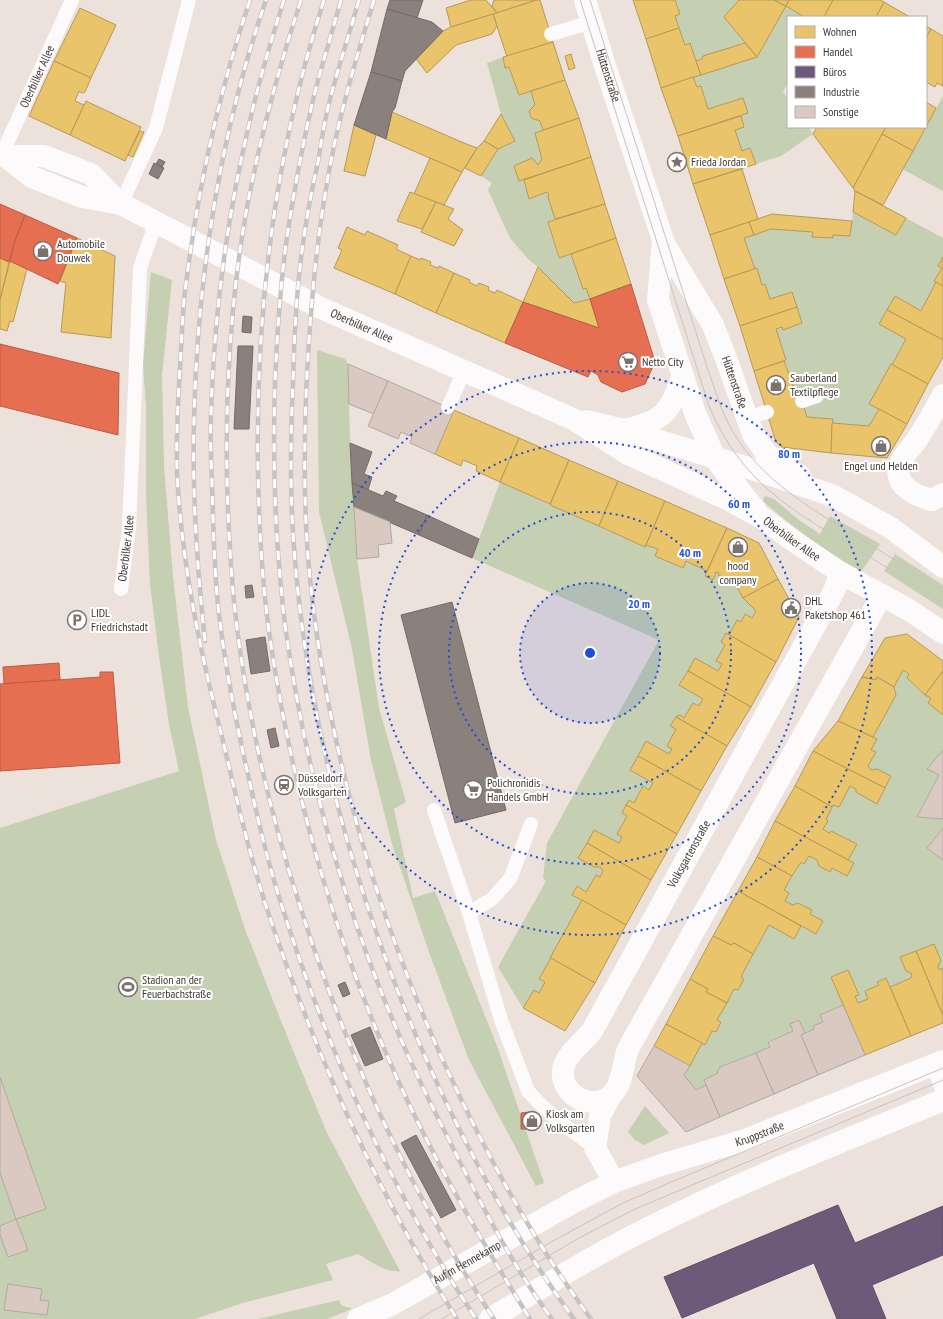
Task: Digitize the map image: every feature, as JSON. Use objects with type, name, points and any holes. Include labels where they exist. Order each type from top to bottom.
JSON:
[{"type":"main road","name":"Hüttenstraße","points":[[585,0],[605,66],[663,242],[713,325],[727,361],[757,415],[754,436],[767,454],[778,463],[834,496]]},
{"type":"main road","name":"Oberbilker Allee","points":[[2,154],[32,177],[82,197],[120,203],[321,308],[573,418],[628,454],[729,500],[764,519],[841,573],[909,610],[943,633]]},
{"type":"main road","name":"Hüttenstraße","points":[[663,242],[658,300],[684,375],[695,413],[715,458],[743,495],[764,519]]},
{"type":"main road","points":[[624,430],[649,424],[662,417],[673,403],[684,375]]},
{"type":"main road","points":[[943,395],[924,429],[902,459],[899,467],[899,478],[905,488],[912,494],[932,500],[943,494]]},
{"type":"main road","name":"Oberbilker Allee","points":[[573,418],[624,430],[765,473],[834,496],[891,528],[943,567]]},
{"type":"main road","name":"Volksgartenstraße","points":[[610,1097],[588,1103],[577,1099],[566,1087],[563,1070],[568,1059],[592,1031],[830,598],[841,573]]},
{"type":"main road","points":[[614,1182],[595,1148],[600,1116],[618,1085],[628,1049],[882,595]]},
{"type":"main road","name":"Kruppstraße","points":[[574,1202],[614,1182],[662,1165],[745,1140],[938,1063]]},
{"type":"main road","points":[[490,1319],[603,1252],[684,1210],[788,1164],[943,1100]]},
{"type":"main road","name":"Auf'm Hennekamp","points":[[358,1319],[398,1302],[574,1202]]},
{"type":"lane","name":"Oberbilker Allee","points":[[2,154],[72,0]]},
{"type":"lane","points":[[120,203],[156,128],[189,0]]},
{"type":"lane","points":[[551,34],[592,22]]},
{"type":"lane","name":"Oberbilker Allee","points":[[121,589],[129,528],[140,269],[156,222]]},
{"type":"lane","points":[[448,407],[464,371]]},
{"type":"lane","points":[[802,401],[817,396]]},
{"type":"lane","points":[[434,810],[469,913],[501,1020],[528,1091],[542,1106],[564,1125],[595,1148]]},
{"type":"lane","points":[[469,913],[492,899],[510,879],[531,824]]},
{"type":"lane","points":[[938,1063],[943,1091]]},
{"type":"green space","points":[[675,0],[739,0],[724,17],[745,43],[704,56],[702,59],[696,61],[690,44],[685,45],[675,16],[680,14]]},
{"type":"green space","points":[[786,6],[802,16],[787,16],[787,84],[783,92],[787,98],[787,128],[809,128],[813,134],[781,156],[756,164],[750,148],[742,151],[735,130],[744,127],[741,116],[748,113],[743,98],[708,109],[701,86],[697,87],[693,77],[757,57]]},
{"type":"green space","points":[[503,57],[505,67],[509,67],[519,95],[531,91],[535,105],[529,111],[531,118],[540,121],[543,130],[535,133],[542,159],[538,165],[532,158],[514,166],[519,181],[524,180],[530,199],[547,192],[549,194],[548,197],[555,219],[548,222],[558,258],[571,254],[583,289],[586,288],[590,299],[574,303],[529,260],[510,238],[488,190],[492,183],[481,176],[498,149],[515,141],[501,114],[487,63]]},
{"type":"green space","points":[[943,96],[943,191],[902,169],[925,128],[927,128],[927,124]]},
{"type":"green space","points":[[853,212],[896,235],[906,218],[943,238],[943,257],[938,266],[942,268],[934,281],[936,282],[921,311],[895,296],[879,324],[906,339],[892,365],[879,409],[869,426],[832,423],[833,419],[807,417],[797,388],[794,388],[784,361],[786,360],[776,329],[782,327],[783,329],[802,323],[792,292],[770,299],[765,285],[762,285],[757,269],[755,269],[744,238],[771,229],[813,232],[813,237],[833,238],[833,235],[850,236]]},
{"type":"green space","name":"Stadion an der Feuerbachstraße","points":[[151,272],[172,280],[162,375],[164,466],[173,577],[188,707],[216,840],[245,929],[327,1133],[400,1271],[384,1268],[358,1254],[326,1264],[333,1280],[246,1302],[195,1319],[0,1319],[0,828],[179,771],[169,724],[150,584],[146,495],[146,407],[143,365]]},
{"type":"green space","points":[[317,350],[345,359],[348,364],[350,443],[357,559],[379,708],[406,802],[394,809],[413,898],[435,891],[497,1046],[544,1183],[536,1186],[469,1060],[429,952],[392,844],[371,760],[352,649],[319,512]]},
{"type":"green space","points":[[500,482],[645,547],[646,545],[658,549],[655,556],[682,568],[686,561],[707,571],[713,579],[716,572],[719,573],[718,576],[738,583],[737,587],[743,598],[756,611],[752,618],[745,614],[741,622],[737,620],[729,635],[726,633],[721,642],[725,645],[716,661],[722,664],[718,671],[695,659],[679,685],[703,699],[699,706],[693,703],[684,718],[680,715],[676,717],[670,726],[676,729],[667,745],[672,749],[669,754],[646,741],[630,770],[653,783],[649,790],[634,803],[629,800],[622,813],[627,816],[617,834],[622,837],[619,843],[594,830],[579,858],[594,867],[600,867],[603,871],[600,877],[596,875],[586,892],[577,886],[572,895],[582,900],[540,979],[545,982],[539,993],[534,990],[523,1008],[498,967],[546,881],[543,878],[547,843],[659,640],[472,558]]},
{"type":"green space","points":[[765,496],[774,499],[799,520],[820,534],[830,516],[880,544],[861,572],[823,548],[787,521],[764,502],[763,500]]},
{"type":"green space","points":[[895,554],[943,585],[943,609],[884,571]]},
{"type":"green space","points":[[903,670],[923,692],[931,698],[928,703],[943,715],[943,750],[928,769],[939,775],[917,817],[943,819],[943,828],[927,848],[943,860],[943,968],[939,970],[938,966],[941,961],[934,944],[900,957],[906,971],[912,974],[911,978],[890,987],[886,978],[877,981],[879,985],[865,991],[868,999],[858,1003],[855,996],[858,995],[848,970],[831,977],[843,1005],[821,1015],[823,1022],[813,1026],[814,1029],[805,1033],[799,1020],[790,1024],[793,1031],[768,1041],[770,1047],[720,1067],[718,1073],[704,1080],[706,1085],[696,1090],[684,1075],[702,1043],[705,1044],[712,1031],[716,1032],[721,1023],[717,1020],[734,989],[738,990],[744,979],[741,977],[769,925],[794,939],[801,926],[817,934],[823,921],[810,914],[811,910],[798,903],[793,905],[785,901],[784,890],[801,862],[804,864],[809,856],[817,860],[819,866],[829,872],[832,868],[847,876],[854,863],[848,860],[857,844],[831,831],[829,833],[823,829],[833,805],[839,807],[850,786],[856,789],[856,792],[877,804],[891,777],[877,769],[871,770],[868,766],[876,752],[871,750],[877,739],[873,737],[896,695],[894,687]]},
{"type":"green space","points":[[645,1106],[669,1133],[644,1145],[635,1140],[628,1132]]},
{"type":"green space","points":[[339,1300],[342,1306],[352,1308],[327,1319],[258,1319]]},
{"type":"building: Wohnen","points":[[471,0],[486,0],[497,13],[451,27],[446,8]]},
{"type":"building: Wohnen","points":[[494,0],[537,0],[497,13],[492,6]]},
{"type":"building: Wohnen","points":[[540,0],[553,42],[507,57],[493,14]]},
{"type":"building: Wohnen","points":[[633,0],[675,0],[680,14],[675,16],[679,28],[646,39]]},
{"type":"building: Wohnen","points":[[739,0],[774,0],[786,6],[757,57],[724,17]]},
{"type":"building: Wohnen","points":[[774,0],[789,0],[786,6]]},
{"type":"building: Wohnen","points":[[789,0],[833,0],[825,16],[802,16],[786,6]]},
{"type":"building: Wohnen","points":[[833,0],[880,0],[884,2],[877,16],[825,16]]},
{"type":"building: Wohnen","points":[[884,2],[908,16],[877,16]]},
{"type":"building: Wohnen","points":[[80,8],[116,25],[91,78],[54,61]]},
{"type":"building: Wohnen","points":[[493,14],[497,26],[492,34],[456,45],[427,73],[416,59],[443,31],[451,27]]},
{"type":"building: Wohnen","points":[[927,27],[931,29],[927,36]]},
{"type":"building: Wohnen","points":[[679,28],[685,45],[690,43],[701,75],[661,88],[646,39]]},
{"type":"building: Wohnen","points":[[931,29],[943,36],[943,86],[937,83],[935,87],[927,83],[927,36]]},
{"type":"building: Wohnen","points":[[553,42],[565,80],[519,95],[509,67],[505,68],[503,57]]},
{"type":"building: Wohnen","points":[[745,43],[757,57],[701,75],[696,61],[702,59],[703,56]]},
{"type":"building: Wohnen","points":[[571,54],[575,68],[569,70],[565,56]]},
{"type":"building: Wohnen","points":[[54,61],[91,78],[85,92],[82,93],[79,91],[75,101],[84,105],[70,135],[29,116]]},
{"type":"building: Wohnen","points":[[693,77],[697,87],[701,86],[708,109],[743,98],[748,113],[678,136],[661,88]]},
{"type":"building: Wohnen","points":[[565,80],[579,118],[543,130],[540,121],[531,118],[529,111],[535,105],[531,91]]},
{"type":"building: Wohnen","points":[[86,101],[141,127],[125,161],[70,135]]},
{"type":"building: Wohnen","points":[[927,103],[936,108],[927,125]]},
{"type":"building: Wohnen","points":[[392,112],[477,148],[462,172],[386,139]]},
{"type":"building: Wohnen","points":[[501,114],[515,141],[498,149],[484,141]]},
{"type":"building: Wohnen","points":[[741,116],[744,127],[735,130],[742,151],[750,148],[756,164],[693,184],[678,136]]},
{"type":"building: Wohnen","points":[[579,118],[591,157],[519,181],[514,166],[532,158],[538,165],[542,159],[535,133]]},
{"type":"building: Wohnen","points":[[354,125],[376,135],[365,176],[344,171]]},
{"type":"building: Wohnen","points":[[816,128],[885,128],[853,188],[813,134]]},
{"type":"building: Wohnen","points":[[885,128],[925,128],[913,151],[882,134]]},
{"type":"building: Wohnen","points":[[140,131],[144,132],[133,157],[128,155]]},
{"type":"building: Wohnen","points":[[882,134],[913,151],[883,205],[855,191],[853,188]]},
{"type":"building: Wohnen","points":[[484,141],[498,149],[481,176],[465,168],[477,148]]},
{"type":"building: Wohnen","points":[[591,157],[605,204],[555,219],[548,197],[549,194],[547,192],[529,199],[524,180]]},
{"type":"building: Wohnen","points":[[430,158],[462,172],[444,205],[414,194]]},
{"type":"building: Wohnen","points":[[742,169],[758,219],[710,235],[693,184]]},
{"type":"building: Wohnen","points":[[855,191],[906,218],[896,235],[853,212]]},
{"type":"building: Wohnen","points":[[410,192],[436,202],[422,229],[397,221]]},
{"type":"building: Wohnen","points":[[436,202],[454,209],[448,219],[463,230],[454,246],[421,232]]},
{"type":"building: Wohnen","points":[[605,204],[616,238],[559,258],[548,222]]},
{"type":"building: Wohnen","points":[[772,214],[852,221],[850,236],[833,235],[833,238],[812,237],[813,232],[771,229],[754,235],[749,222]]},
{"type":"building: Wohnen","points":[[749,222],[754,235],[744,238],[755,269],[724,279],[710,235]]},
{"type":"building: Wohnen","points":[[347,227],[365,235],[367,231],[398,245],[396,249],[411,256],[395,294],[334,268],[342,250],[338,248]]},
{"type":"building: Wohnen","points":[[77,238],[115,256],[111,338],[61,332],[66,283],[60,281]]},
{"type":"building: Wohnen","points":[[616,238],[631,284],[590,299],[586,288],[583,289],[571,254]]},
{"type":"building: Wohnen","points":[[411,256],[420,260],[421,258],[431,262],[430,265],[438,268],[439,266],[454,273],[436,313],[395,294]]},
{"type":"building: Wohnen","points":[[943,257],[943,286],[934,281],[942,268],[938,266]]},
{"type":"building: Wohnen","points":[[0,258],[9,262],[0,300]]},
{"type":"building: Wohnen","points":[[10,261],[27,269],[13,322],[10,321],[7,331],[0,329],[0,300]]},
{"type":"building: Wohnen","points":[[538,267],[574,303],[590,299],[599,328],[523,302]]},
{"type":"building: Wohnen","points":[[757,268],[762,285],[765,284],[770,299],[792,292],[797,307],[740,326],[724,279]]},
{"type":"building: Wohnen","points":[[454,273],[470,280],[469,282],[477,286],[479,283],[489,287],[488,290],[495,293],[497,290],[523,302],[505,343],[436,313]]},
{"type":"building: Wohnen","points":[[936,282],[943,286],[943,340],[887,310],[895,296],[921,311]]},
{"type":"building: Wohnen","points":[[797,307],[802,323],[783,330],[782,327],[776,329],[786,360],[754,371],[740,326]]},
{"type":"building: Wohnen","points":[[887,310],[943,340],[943,357],[928,384],[892,365],[906,339],[879,324]]},
{"type":"building: Wohnen","points":[[784,361],[794,388],[797,387],[807,417],[833,419],[831,453],[782,447],[776,442],[754,371]]},
{"type":"building: Wohnen","points":[[891,364],[928,384],[907,424],[869,404]]},
{"type":"building: Wohnen","points":[[879,409],[907,424],[887,458],[831,453],[832,423],[869,426]]},
{"type":"building: Wohnen","points":[[454,410],[519,438],[500,482],[476,471],[477,466],[463,460],[461,466],[435,454]]},
{"type":"building: Wohnen","points":[[519,438],[569,460],[550,504],[500,482]]},
{"type":"building: Wohnen","points":[[569,460],[618,481],[599,526],[550,505]]},
{"type":"building: Wohnen","points":[[618,481],[665,501],[645,547],[599,526]]},
{"type":"building: Wohnen","points":[[665,501],[727,528],[707,571],[686,561],[683,568],[655,556],[658,549],[646,545]]},
{"type":"building: Wohnen","points":[[727,528],[759,543],[778,579],[743,598],[737,587],[738,583],[718,575],[719,573],[716,572],[713,580],[705,576]]},
{"type":"building: Wohnen","points":[[778,579],[799,617],[776,662],[729,635],[737,620],[741,622],[745,614],[752,618],[756,611],[743,598]]},
{"type":"building: Wohnen","points":[[726,633],[776,662],[751,707],[688,671],[695,658],[718,671],[722,664],[716,661],[725,645],[721,642]]},
{"type":"building: Wohnen","points":[[907,634],[943,661],[943,671],[925,695],[907,678],[909,674],[903,670],[894,687],[877,677],[876,680],[862,677],[885,638]]},
{"type":"building: Wohnen","points":[[688,671],[751,707],[727,746],[676,717],[680,715],[684,718],[693,703],[699,706],[703,699],[679,685]]},
{"type":"building: Wohnen","points":[[943,671],[943,715],[928,703],[931,698],[925,695]]},
{"type":"building: Wohnen","points":[[862,677],[876,680],[877,677],[894,687],[896,695],[873,737],[838,721]]},
{"type":"building: Wohnen","points":[[676,717],[727,746],[701,791],[638,756],[646,741],[669,754],[672,749],[667,746],[676,729],[670,726]]},
{"type":"building: Wohnen","points":[[838,721],[877,739],[871,750],[876,752],[868,766],[871,770],[877,769],[891,776],[885,788],[813,751]]},
{"type":"building: Wohnen","points":[[813,751],[885,788],[877,804],[856,792],[856,789],[850,786],[839,807],[833,805],[832,807],[795,786]]},
{"type":"building: Wohnen","points":[[638,756],[701,791],[677,834],[626,805],[629,800],[634,803],[643,786],[649,790],[653,783],[630,770]]},
{"type":"building: Wohnen","points":[[795,786],[832,807],[826,820],[828,821],[823,829],[829,833],[831,831],[857,844],[848,860],[775,821]]},
{"type":"building: Wohnen","points":[[626,805],[677,834],[651,880],[587,843],[594,830],[619,843],[622,837],[617,834],[627,816],[622,813]]},
{"type":"building: Wohnen","points":[[775,821],[854,863],[847,876],[832,868],[830,872],[819,866],[817,860],[809,856],[804,864],[801,862],[792,876],[757,857]]},
{"type":"building: Wohnen","points":[[587,843],[651,880],[626,925],[572,895],[577,886],[586,892],[596,875],[600,877],[603,871],[600,867],[594,867],[578,858]]},
{"type":"building: Wohnen","points":[[757,857],[792,876],[784,890],[789,893],[785,901],[793,905],[798,903],[812,910],[810,914],[823,921],[816,934],[738,891]]},
{"type":"building: Wohnen","points":[[738,891],[801,926],[794,939],[769,925],[753,954],[734,943],[731,945],[713,936]]},
{"type":"building: Wohnen","points":[[582,900],[626,925],[595,983],[550,958]]},
{"type":"building: Wohnen","points":[[713,936],[731,945],[734,943],[753,954],[741,977],[744,979],[738,990],[734,989],[727,1003],[706,992],[708,989],[690,979]]},
{"type":"building: Wohnen","points":[[934,944],[941,961],[938,966],[939,970],[943,968],[943,1016],[916,951]]},
{"type":"building: Wohnen","points":[[916,951],[943,1016],[943,1023],[911,1036],[890,987],[911,978],[912,974],[906,971],[900,957]]},
{"type":"building: Wohnen","points":[[551,958],[595,983],[565,1031],[523,1008],[534,990],[539,993],[545,982],[539,979]]},
{"type":"building: Wohnen","points":[[848,970],[859,995],[855,996],[858,1003],[868,999],[865,991],[879,985],[877,982],[886,978],[911,1036],[865,1055],[831,977]]},
{"type":"building: Wohnen","points":[[690,979],[708,989],[706,992],[727,1003],[717,1020],[721,1022],[716,1032],[712,1031],[705,1045],[666,1024]]},
{"type":"building: Wohnen","points":[[666,1024],[702,1043],[690,1066],[654,1046]]},
{"type":"building: Handel","points":[[0,204],[25,215],[9,262],[0,258]]},
{"type":"building: Handel","points":[[25,215],[77,238],[58,284],[10,261],[15,241]]},
{"type":"building: Handel","points":[[631,284],[655,362],[645,384],[622,392],[601,382],[598,375],[591,371],[588,377],[505,343],[523,302],[599,328],[590,299]]},
{"type":"building: Handel","points":[[0,344],[119,373],[118,435],[0,406]]},
{"type":"building: Handel","points":[[59,663],[60,680],[4,684],[3,667]]},
{"type":"building: Handel","points":[[100,672],[113,672],[120,763],[0,771],[0,684],[100,677]]},
{"type":"building: Handel","points":[[530,1112],[535,1117],[535,1124],[531,1129],[521,1129],[521,1113]]},
{"type":"building: Büros","points":[[838,1205],[855,1243],[943,1206],[943,1255],[872,1285],[886,1319],[837,1319],[814,1263],[682,1318],[664,1277]]},
{"type":"building: Industrie","points":[[390,0],[423,0],[417,18],[387,9]]},
{"type":"building: Industrie","points":[[387,9],[432,22],[443,31],[405,71],[402,81],[371,72]]},
{"type":"building: Industrie","points":[[371,72],[402,81],[395,108],[392,112],[386,139],[354,125]]},
{"type":"building: Industrie","points":[[159,159],[165,162],[162,167],[156,164]]},
{"type":"building: Industrie","points":[[154,163],[164,168],[158,179],[149,174]]},
{"type":"building: Industrie","points":[[243,316],[252,317],[251,333],[242,332]]},
{"type":"building: Industrie","points":[[238,346],[253,346],[249,429],[234,429]]},
{"type":"building: Industrie","points":[[350,443],[372,452],[364,474],[372,477],[368,490],[352,483]]},
{"type":"building: Industrie","points":[[352,483],[383,496],[386,491],[397,496],[394,501],[427,515],[419,535],[354,507]]},
{"type":"building: Industrie","points":[[427,515],[479,539],[472,558],[419,535]]},
{"type":"building: Industrie","points":[[252,585],[254,597],[246,598],[245,586]]},
{"type":"building: Industrie","points":[[452,602],[506,810],[455,823],[401,615]]},
{"type":"building: Industrie","points":[[265,637],[270,671],[251,674],[246,640]]},
{"type":"building: Industrie","points":[[275,728],[279,746],[271,748],[267,730]]},
{"type":"building: Industrie","points":[[345,982],[350,994],[343,997],[338,985]]},
{"type":"building: Industrie","points":[[370,1027],[383,1059],[365,1066],[351,1035]]},
{"type":"building: Industrie","points":[[416,1135],[456,1210],[441,1218],[401,1143]]},
{"type":"building: Sonstige","points":[[348,364],[388,381],[374,414],[349,404]]},
{"type":"building: Sonstige","points":[[388,381],[454,410],[435,454],[410,443],[412,437],[401,432],[398,439],[368,426]]},
{"type":"building: Sonstige","points":[[354,507],[390,522],[392,543],[378,545],[379,557],[357,559]]},
{"type":"building: Sonstige","points":[[943,750],[943,819],[917,817],[939,775],[927,769]]},
{"type":"building: Sonstige","points":[[943,828],[943,860],[927,848]]},
{"type":"building: Sonstige","points":[[843,1005],[865,1055],[818,1075],[801,1035],[814,1029],[813,1026],[823,1022],[820,1015]]},
{"type":"building: Sonstige","points":[[799,1020],[805,1033],[801,1035],[818,1075],[774,1094],[756,1053],[770,1047],[768,1042],[793,1031],[790,1024]]},
{"type":"building: Sonstige","points":[[654,1046],[690,1066],[684,1075],[696,1090],[706,1085],[720,1117],[686,1132],[637,1076]]},
{"type":"building: Sonstige","points":[[756,1053],[774,1094],[720,1117],[704,1080],[718,1073],[717,1072],[720,1067]]},
{"type":"building: Sonstige","points":[[0,1077],[46,1209],[16,1219],[0,1173]]},
{"type":"building: Sonstige","points":[[16,1219],[28,1250],[8,1257],[0,1235],[0,1226]]},
{"type":"building: Sonstige","points":[[8,1284],[42,1289],[40,1300],[49,1301],[47,1315],[4,1310]]},
{"type":"tram line","points":[[580,0],[709,406],[722,433],[737,456],[753,475],[791,508],[943,604]]},
{"type":"tram line","points":[[590,0],[707,367],[722,408],[733,432],[744,449],[757,464],[787,491],[820,514],[899,562],[943,592]]},
{"type":"tram line","points":[[419,1319],[553,1241],[623,1203],[943,1068]]},
{"type":"tram line","points":[[442,1319],[579,1238],[635,1209],[943,1080]]},
{"type":"railway","points":[[250,0],[219,105],[203,176],[185,294],[178,406],[177,471],[179,505],[187,572],[206,671],[245,831],[264,901],[290,976],[353,1127],[402,1225],[457,1319]]},
{"type":"railway","points":[[205,641],[197,558],[194,503],[194,420],[200,314],[206,260],[224,154],[250,50],[266,0]]},
{"type":"railway","points":[[284,0],[268,50],[232,204],[218,309],[213,362],[211,441],[215,567],[223,641],[239,733],[267,855],[275,885],[298,955],[318,1010],[363,1117],[389,1169],[416,1220],[476,1319]]},
{"type":"railway","points":[[301,0],[267,115],[258,154],[243,232],[233,311],[228,383],[227,493],[234,602],[244,679],[259,756],[288,869],[318,960],[338,1014],[359,1067],[407,1171],[434,1221],[494,1319]]},
{"type":"railway","points":[[324,0],[307,57],[281,174],[265,292],[260,352],[258,472],[261,555],[270,638],[290,751],[303,806],[318,862],[353,970],[396,1076],[426,1139],[476,1230],[530,1319]]},
{"type":"railway","points":[[341,0],[316,88],[305,136],[289,226],[280,295],[275,382],[274,479],[276,527],[286,632],[310,762],[326,826],[344,889],[366,951],[416,1073],[469,1180],[494,1228],[536,1297],[552,1319]]},
{"type":"railway","points":[[359,0],[328,107],[304,234],[299,273],[294,352],[291,482],[296,576],[303,637],[325,756],[340,815],[357,873],[397,989],[433,1075],[475,1160],[522,1241],[547,1281],[574,1319]]},
{"type":"railway","points":[[374,0],[347,94],[330,165],[318,241],[309,345],[305,437],[305,497],[308,557],[316,627],[327,696],[342,765],[360,834],[404,968],[431,1033],[460,1097],[504,1183],[554,1266],[591,1319]]},
{"type":"place","name":"Frieda Jordan","points":[[677,162]]},
{"type":"place","name":"Automobile Douwek","points":[[43,251]]},
{"type":"place","name":"Netto City","points":[[628,362]]},
{"type":"place","name":"Sauberland Textilpflege","points":[[776,385]]},
{"type":"place","name":"Engel und Helden","points":[[881,446]]},
{"type":"place","name":"hood company","points":[[738,547]]},
{"type":"place","name":"DHL Paketshop 461","points":[[791,608]]},
{"type":"place","name":"LIDL Friedrichstadt","points":[[77,620]]},
{"type":"place","name":"Düsseldorf Volksgarten","points":[[284,785]]},
{"type":"place","name":"Polichronidis Handels GmbH","points":[[473,790]]},
{"type":"place","name":"Stadion an der Feuerbachstraße","points":[[128,987]]},
{"type":"place","name":"Kiosk am Volksgarten","points":[[532,1121]]}]
